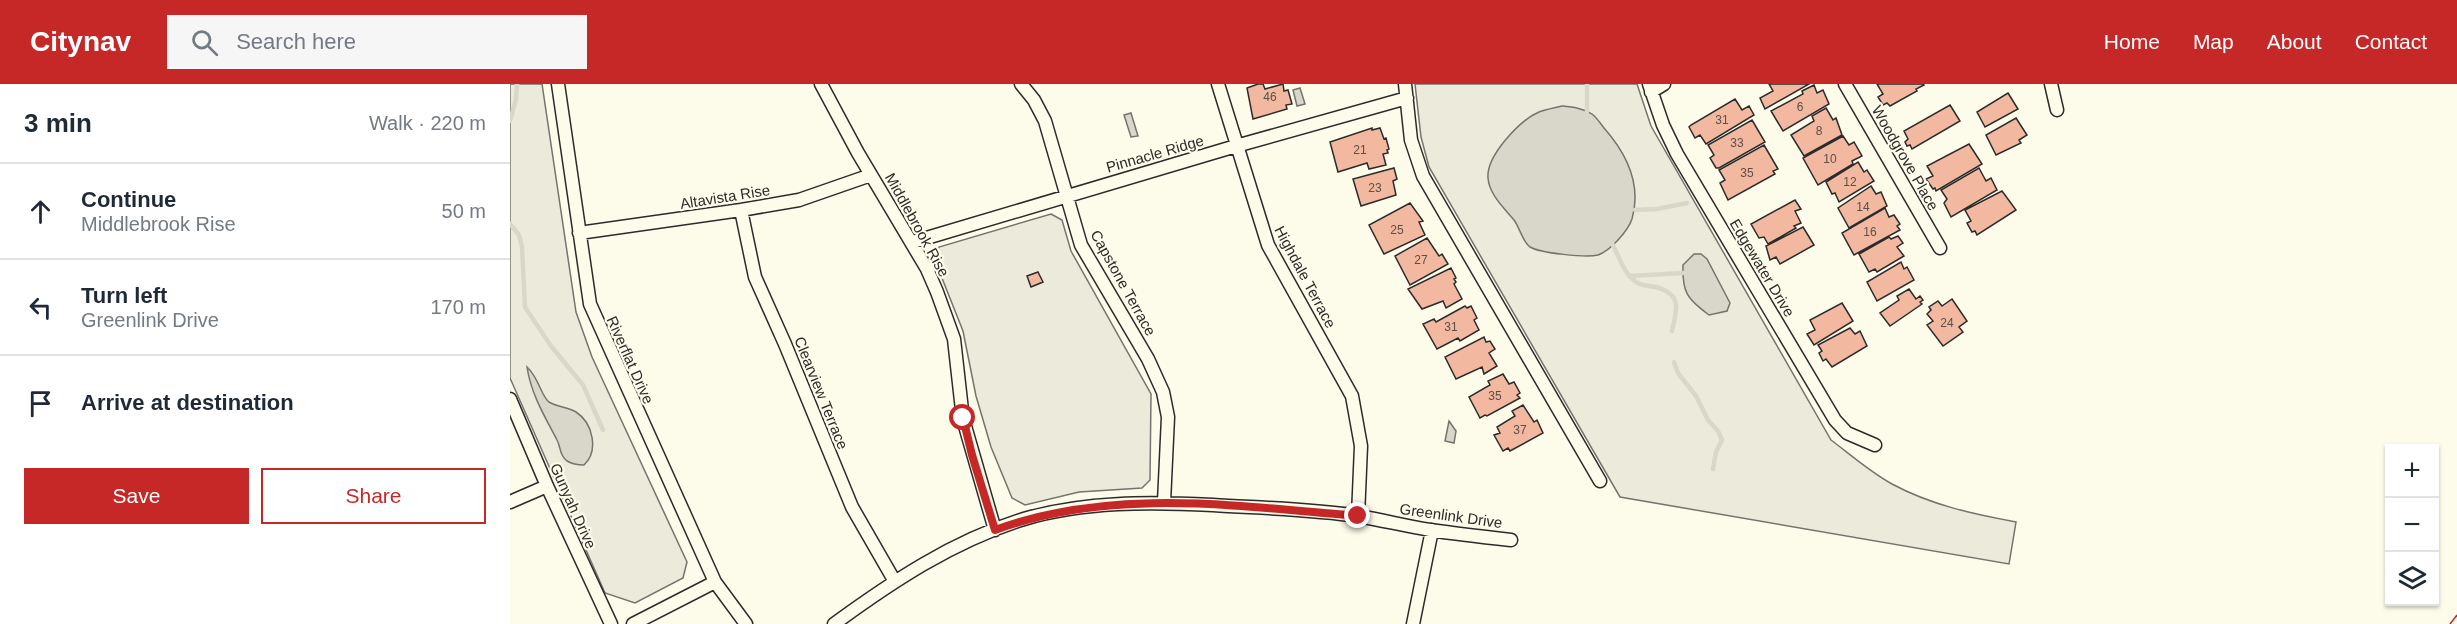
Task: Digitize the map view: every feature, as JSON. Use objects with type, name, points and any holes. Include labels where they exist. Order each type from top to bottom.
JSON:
[{"type":"street","name":"Riverflat Drive","points":[[558,84],[587,289],[597,324],[715,582],[746,624]]},
{"type":"street","name":"Middlebrook Rise","points":[[821,84],[829,102],[927,269],[954,339],[963,418],[995,530]]},
{"type":"street","name":"Capstone Terrace","points":[[1021,84],[1034,100],[1045,121],[1081,245],[1148,359],[1163,392],[1168,417],[1164,502]]},
{"type":"street","name":"Highdale Terrace","points":[[1218,84],[1268,245],[1347,384],[1354,405],[1360,446],[1358,516]]},
{"type":"street","points":[[1405,84],[1413,151],[1423,176],[1600,481]]},
{"type":"street","points":[[1650,88],[1664,84]]},
{"type":"street","name":"Woodgrove Place","points":[[1845,84],[1940,248]]},
{"type":"street","points":[[2051,84],[2057,110]]},
{"type":"street","name":"Edgewater Drive","points":[[1650,88],[1663,125],[1677,154],[1834,420],[1847,433],[1875,445]]},
{"type":"street","name":"Pinnacle Ridge","points":[[913,242],[1067,195],[1407,98]]},
{"type":"street","name":"Altavista Rise","points":[[579,232],[799,200],[871,174]]},
{"type":"street","name":"Clearview Terrace","points":[[741,210],[755,277],[794,363],[838,478],[894,580]]},
{"type":"street","name":"Gunyah Drive","points":[[510,399],[547,486],[611,624]]},
{"type":"street","points":[[510,502],[547,486]]},
{"type":"street","name":"Greenlink Drive","points":[[834,624],[894,580],[930,558],[1024,519],[1059,511],[1105,505],[1164,502],[1358,516],[1432,530],[1511,540]]},
{"type":"street","points":[[1413,624],[1432,530]]},
{"type":"street","points":[[633,624],[715,582]]},
{"type":"shaded area","points":[[510,84],[542,84],[576,312],[592,357],[687,562],[683,578],[635,603],[605,593],[510,378]]},
{"type":"shaded area","points":[[1415,84],[1637,84],[1651,126],[1831,440],[1876,474],[1922,498],[1952,508],[2016,522],[2009,564],[1620,497],[1429,167],[1421,137]]},
{"type":"shaded area","points":[[1300,88],[1305,104],[1297,106],[1293,90]]},
{"type":"shaded area","points":[[1562,106],[1581,109],[1596,117],[1626,159],[1634,182],[1635,206],[1630,224],[1613,245],[1598,255],[1563,254],[1530,247],[1514,220],[1494,195],[1489,184],[1489,169],[1492,160],[1514,131],[1531,116]]},
{"type":"shaded area","points":[[1131,113],[1138,136],[1131,137],[1124,115]]},
{"type":"shaded area","points":[[1051,214],[1062,220],[1071,251],[1151,394],[1150,480],[1142,488],[1079,492],[1025,505],[1012,498],[991,447],[976,396],[963,331],[934,258],[939,247]]},
{"type":"shaded area","points":[[1694,254],[1701,254],[1707,259],[1730,303],[1727,311],[1709,315],[1687,294],[1683,265]]},
{"type":"shaded area","points":[[527,367],[549,402],[576,412],[587,423],[593,445],[589,459],[584,465],[571,463],[563,456],[535,396]]},
{"type":"shaded area","points":[[1449,421],[1456,431],[1454,443],[1445,441]]},
{"type":"building","points":[[1263,84],[1265,89],[1283,84],[1284,91],[1288,90],[1292,104],[1286,105],[1287,109],[1253,119],[1247,88]]},
{"type":"building","points":[[1769,84],[1809,84],[1765,109],[1760,98],[1773,91]]},
{"type":"building","points":[[1877,84],[1924,85],[1890,106],[1887,103],[1883,105],[1878,97],[1883,94]]},
{"type":"building","points":[[1814,85],[1817,93],[1823,90],[1829,104],[1783,131],[1771,111],[1803,94],[1802,91]]},
{"type":"building","points":[[2008,93],[2018,109],[1985,127],[1977,112]]},
{"type":"building","points":[[1735,99],[1742,110],[1749,106],[1754,115],[1706,144],[1700,135],[1695,138],[1689,127],[1691,125]]},
{"type":"building","points":[[1950,105],[1960,121],[1912,149],[1910,145],[1907,146],[1905,142],[1908,139],[1904,131]]},
{"type":"building","points":[[1826,108],[1833,120],[1836,118],[1842,135],[1804,156],[1791,135],[1814,121],[1812,116]]},
{"type":"building","points":[[2016,118],[2027,135],[2019,140],[2021,143],[1996,155],[1986,135]]},
{"type":"building","points":[[1752,120],[1765,142],[1716,168],[1710,158],[1714,155],[1708,145]]},
{"type":"building","points":[[1372,128],[1372,130],[1380,128],[1384,139],[1386,138],[1389,149],[1388,153],[1383,154],[1386,165],[1369,169],[1367,163],[1338,172],[1330,142]]},
{"type":"building","points":[[1843,136],[1849,145],[1854,142],[1862,156],[1818,185],[1803,158]]},
{"type":"building","points":[[1969,144],[1982,164],[1936,191],[1935,188],[1933,189],[1926,179],[1933,176],[1927,166]]},
{"type":"building","points":[[1764,145],[1778,169],[1773,171],[1775,174],[1728,200],[1720,183],[1725,180],[1719,170]]},
{"type":"building","points":[[1858,162],[1864,172],[1867,170],[1874,181],[1839,202],[1826,182]]},
{"type":"building","points":[[1394,168],[1397,179],[1393,181],[1396,195],[1361,206],[1353,179]]},
{"type":"building","points":[[1979,168],[1986,181],[1991,178],[1997,190],[1951,217],[1944,203],[1947,199],[1941,190]]},
{"type":"building","points":[[1871,186],[1876,194],[1881,192],[1887,206],[1849,228],[1838,208]]},
{"type":"building","points":[[2002,191],[2016,210],[1977,235],[1975,231],[1972,232],[1967,223],[1971,221],[1965,210]]},
{"type":"building","points":[[1795,200],[1801,209],[1795,211],[1801,223],[1768,244],[1764,237],[1759,238],[1751,224]]},
{"type":"building","points":[[1410,203],[1423,221],[1419,222],[1425,235],[1384,254],[1369,225]]},
{"type":"building","points":[[1885,208],[1889,217],[1894,215],[1900,224],[1897,226],[1900,230],[1854,255],[1842,233]]},
{"type":"building","points":[[1803,227],[1814,245],[1780,264],[1776,257],[1770,260],[1766,246]]},
{"type":"building","points":[[1898,236],[1903,243],[1897,247],[1904,256],[1877,272],[1875,269],[1869,272],[1859,254],[1889,237],[1891,239]]},
{"type":"building","points":[[1427,238],[1439,256],[1442,254],[1448,264],[1410,285],[1395,256]]},
{"type":"building","points":[[1901,262],[1904,269],[1907,267],[1914,280],[1877,301],[1867,282]]},
{"type":"building","points":[[1451,268],[1456,278],[1454,284],[1462,299],[1446,308],[1443,301],[1422,309],[1408,289]]},
{"type":"building","points":[[1038,272],[1043,282],[1031,287],[1027,276]]},
{"type":"building","points":[[1909,289],[1916,299],[1920,296],[1923,300],[1920,302],[1922,304],[1890,326],[1880,313],[1899,300],[1897,296]]},
{"type":"building","points":[[1952,299],[1967,321],[1959,327],[1963,332],[1943,346],[1927,325],[1933,321],[1927,314],[1931,310],[1929,307],[1938,301],[1942,306]]},
{"type":"building","points":[[1842,303],[1853,321],[1814,345],[1807,334],[1815,330],[1810,320]]},
{"type":"building","points":[[1465,306],[1467,308],[1471,306],[1477,318],[1474,320],[1479,330],[1460,341],[1458,338],[1437,349],[1423,324],[1434,319],[1436,322]]},
{"type":"building","points":[[1850,328],[1855,334],[1860,331],[1867,346],[1832,367],[1826,359],[1823,361],[1819,353],[1822,351],[1818,345]]},
{"type":"building","points":[[1484,337],[1486,342],[1490,341],[1495,349],[1489,353],[1497,366],[1484,374],[1482,367],[1456,379],[1445,357]]},
{"type":"building","points":[[1503,374],[1509,384],[1514,382],[1520,398],[1480,418],[1469,397],[1490,385],[1488,381]]},
{"type":"building","points":[[1523,405],[1534,422],[1537,420],[1543,433],[1510,451],[1508,448],[1503,451],[1494,435],[1500,433],[1497,427],[1515,416],[1512,411]]},
{"type":"waterway","points":[[510,121],[516,99],[517,84]]},
{"type":"waterway","points":[[1587,84],[1587,112]]},
{"type":"waterway","points":[[1635,210],[1657,209],[1687,203]]},
{"type":"waterway","points":[[510,224],[519,235],[522,247],[525,307],[551,346],[583,385],[603,430]]},
{"type":"waterway","points":[[1613,245],[1633,280],[1671,294],[1676,304],[1672,331]]},
{"type":"waterway","points":[[1629,276],[1683,273]]},
{"type":"waterway","points":[[1674,362],[1678,373],[1696,396],[1708,420],[1718,431],[1722,440],[1716,452],[1713,469]]},
{"type":"power","points":[[2450,624],[2457,615]]},
{"type":"route","points":[[963,418],[995,530],[1024,519],[1059,511],[1127,503],[1164,502],[1358,516]]}]
